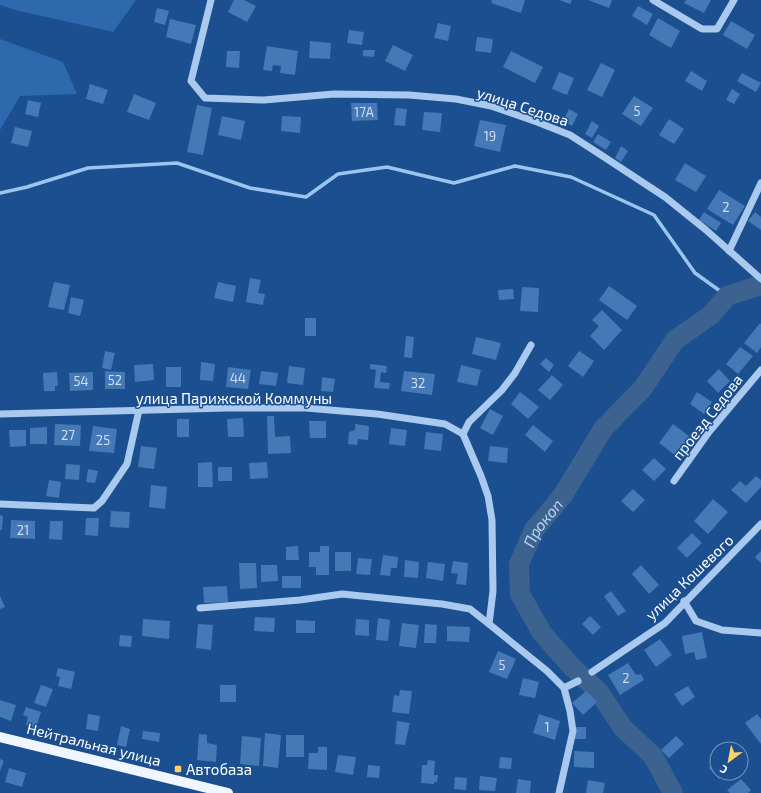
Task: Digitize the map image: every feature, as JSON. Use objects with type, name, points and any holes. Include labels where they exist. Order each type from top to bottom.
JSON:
[{"type":"main road","name":"Нейтральная улица","points":[[0,737],[228,793]]},
{"type":"street","name":"улица Седова","points":[[211,0],[191,81],[205,98],[264,100],[334,94],[409,95],[456,99],[491,106],[570,135],[665,197],[761,279]]},
{"type":"street","points":[[653,0],[702,29],[717,29],[734,0]]},
{"type":"street","points":[[729,251],[761,183]]},
{"type":"street","points":[[489,624],[492,591],[492,520],[488,496],[463,434],[469,422],[502,390],[531,345]]},
{"type":"street","name":"проезд Седова","points":[[674,481],[709,432],[761,370]]},
{"type":"street","name":"улица Парижской Коммуны","points":[[0,414],[227,408],[322,410],[377,414],[445,424],[463,434]]},
{"type":"street","points":[[0,504],[94,508],[102,501],[127,464],[140,410]]},
{"type":"street","name":"улица Кошевого","points":[[592,672],[665,623],[684,601],[712,576],[761,524]]},
{"type":"street","points":[[200,608],[300,600],[342,594],[442,604],[470,609],[547,671],[564,688],[572,731],[559,793]]},
{"type":"street","points":[[684,601],[696,621],[722,630],[761,633]]},
{"type":"street","points":[[564,688],[578,681]]},
{"type":"shaded area","points":[[0,0],[136,0],[113,32],[15,10],[0,5]]},
{"type":"shaded area","points":[[0,39],[63,62],[77,94],[20,96],[0,130]]},
{"type":"building","points":[[234,0],[244,0],[256,6],[247,22],[228,12]]},
{"type":"building","points":[[492,0],[525,0],[521,13],[491,3]]},
{"type":"building","points":[[559,0],[572,0],[570,4]]},
{"type":"building","points":[[588,0],[612,0],[609,8]]},
{"type":"building","points":[[686,0],[711,0],[704,13],[684,3]]},
{"type":"building","points":[[638,6],[653,14],[647,25],[632,16]]},
{"type":"building","points":[[157,8],[169,11],[165,25],[154,22]]},
{"type":"building","points":[[658,18],[680,31],[671,48],[649,35]]},
{"type":"building","points":[[170,19],[196,25],[191,44],[166,37]]},
{"type":"building","points":[[731,21],[755,35],[747,49],[723,35]]},
{"type":"building","points":[[438,23],[451,26],[448,41],[434,38]]},
{"type":"building","points":[[349,30],[364,32],[362,45],[347,43]]},
{"type":"building","points":[[477,37],[493,39],[491,53],[475,51]]},
{"type":"building","points":[[310,41],[331,43],[330,59],[309,58]]},
{"type":"building","points":[[393,45],[413,55],[405,71],[385,61]]},
{"type":"building","points":[[267,46],[298,51],[295,75],[280,73],[281,66],[273,65],[272,71],[263,70]]},
{"type":"building","points":[[363,50],[375,50],[374,57],[363,56]]},
{"type":"building","points":[[227,51],[240,51],[239,68],[226,67]]},
{"type":"building","points":[[511,51],[543,67],[535,83],[503,67]]},
{"type":"building","points":[[601,63],[615,70],[602,97],[587,90]]},
{"type":"building","points":[[691,71],[707,81],[702,91],[685,81]]},
{"type":"building","points":[[559,72],[574,78],[567,95],[552,89]]},
{"type":"building","points":[[742,73],[761,83],[756,92],[737,81]]},
{"type":"building","points":[[90,84],[108,90],[103,104],[86,99]]},
{"type":"building","points":[[732,89],[740,94],[734,104],[726,100]]},
{"type":"building","points":[[134,94],[156,103],[149,120],[127,112]]},
{"type":"building","points":[[634,96],[653,108],[641,126],[622,114]]},
{"type":"building","points":[[28,100],[41,103],[38,117],[25,114]]},
{"type":"building","points":[[351,103],[377,103],[378,120],[352,121]]},
{"type":"building","points":[[197,105],[212,108],[203,155],[187,152]]},
{"type":"building","points":[[396,108],[407,109],[405,126],[394,125]]},
{"type":"building","points":[[569,109],[578,114],[572,126],[563,121]]},
{"type":"building","points":[[424,112],[442,113],[440,132],[422,130]]},
{"type":"building","points":[[222,116],[245,121],[241,140],[218,135]]},
{"type":"building","points":[[282,116],[301,117],[300,133],[281,131]]},
{"type":"building","points":[[669,119],[684,129],[674,144],[659,135]]},
{"type":"building","points":[[480,120],[506,125],[500,152],[474,146]]},
{"type":"building","points":[[592,121],[599,126],[592,138],[585,134]]},
{"type":"building","points":[[15,127],[32,131],[28,147],[11,143]]},
{"type":"building","points":[[598,134],[611,142],[606,150],[593,142]]},
{"type":"building","points":[[621,146],[628,151],[621,162],[615,158]]},
{"type":"building","points":[[685,163],[706,176],[696,192],[675,180]]},
{"type":"building","points":[[719,190],[745,206],[733,225],[707,209]]},
{"type":"building","points":[[704,212],[721,223],[716,231],[699,220]]},
{"type":"building","points":[[755,212],[761,217],[761,230],[748,221]]},
{"type":"building","points":[[250,278],[261,280],[258,293],[265,294],[263,305],[246,302]]},
{"type":"building","points":[[54,282],[70,285],[64,310],[48,307]]},
{"type":"building","points":[[218,282],[236,286],[233,302],[214,298]]},
{"type":"building","points":[[609,286],[637,306],[627,320],[599,300]]},
{"type":"building","points":[[522,287],[539,288],[538,312],[520,311]]},
{"type":"building","points":[[513,289],[514,299],[499,300],[498,290]]},
{"type":"building","points":[[71,297],[84,300],[80,316],[68,313]]},
{"type":"building","points":[[602,310],[622,330],[604,350],[590,336],[599,326],[592,320]]},
{"type":"building","points":[[305,318],[316,318],[316,336],[305,336]]},
{"type":"building","points":[[760,323],[761,347],[757,353],[744,343]]},
{"type":"building","points":[[406,336],[414,337],[412,358],[404,357]]},
{"type":"building","points":[[476,337],[501,343],[496,360],[472,354]]},
{"type":"building","points":[[740,347],[753,356],[738,374],[726,364]]},
{"type":"building","points":[[105,351],[115,353],[111,370],[102,368]]},
{"type":"building","points":[[579,351],[594,361],[583,377],[568,366]]},
{"type":"building","points":[[546,358],[554,365],[549,372],[540,364]]},
{"type":"building","points":[[201,362],[215,364],[213,381],[200,380]]},
{"type":"building","points":[[153,364],[154,380],[135,382],[134,365]]},
{"type":"building","points":[[370,364],[387,366],[386,373],[381,372],[380,382],[390,383],[389,389],[374,388],[376,370],[370,369]]},
{"type":"building","points":[[461,365],[481,370],[477,386],[457,382]]},
{"type":"building","points":[[289,366],[305,368],[303,385],[287,383]]},
{"type":"building","points":[[166,367],[181,367],[181,387],[166,387]]},
{"type":"building","points":[[228,367],[251,370],[248,389],[226,387]]},
{"type":"building","points":[[719,369],[730,381],[718,393],[707,381]]},
{"type":"building","points":[[105,371],[125,372],[125,389],[105,389]]},
{"type":"building","points":[[261,371],[278,373],[276,386],[259,384]]},
{"type":"building","points":[[404,371],[435,374],[432,395],[401,391]]},
{"type":"building","points":[[57,372],[58,386],[55,386],[55,391],[44,391],[43,373]]},
{"type":"building","points":[[93,372],[93,390],[70,391],[69,373]]},
{"type":"building","points":[[552,375],[563,385],[550,400],[538,390]]},
{"type":"building","points":[[322,377],[335,379],[333,392],[321,391]]},
{"type":"building","points":[[520,392],[539,407],[528,419],[511,404]]},
{"type":"building","points":[[697,392],[712,402],[704,414],[690,404]]},
{"type":"building","points":[[490,409],[503,416],[493,435],[480,428]]},
{"type":"building","points":[[267,416],[274,416],[275,437],[290,436],[291,453],[268,454]]},
{"type":"building","points":[[243,418],[244,437],[228,437],[227,419]]},
{"type":"building","points":[[177,419],[189,419],[189,437],[177,437]]},
{"type":"building","points":[[309,421],[326,421],[326,438],[310,438]]},
{"type":"building","points":[[55,424],[81,425],[80,446],[54,445]]},
{"type":"building","points":[[355,424],[369,426],[368,440],[358,439],[357,445],[348,444],[349,432],[355,430]]},
{"type":"building","points":[[673,424],[690,437],[676,456],[659,443]]},
{"type":"building","points":[[533,425],[553,441],[545,452],[525,435]]},
{"type":"building","points":[[93,426],[117,429],[114,453],[89,451]]},
{"type":"building","points":[[47,427],[47,444],[30,444],[30,428]]},
{"type":"building","points":[[391,428],[407,430],[405,446],[389,444]]},
{"type":"building","points":[[9,430],[26,430],[26,446],[10,447]]},
{"type":"building","points":[[426,432],[443,434],[441,451],[424,449]]},
{"type":"building","points":[[141,446],[157,448],[154,469],[138,467]]},
{"type":"building","points":[[490,446],[508,448],[507,463],[488,461]]},
{"type":"building","points":[[654,458],[666,469],[654,481],[642,470]]},
{"type":"building","points":[[212,462],[213,487],[198,487],[198,463]]},
{"type":"building","points":[[267,462],[268,478],[250,479],[249,463]]},
{"type":"building","points":[[66,464],[80,465],[79,480],[65,479]]},
{"type":"building","points":[[218,467],[232,467],[232,481],[218,481]]},
{"type":"building","points":[[88,469],[98,471],[95,483],[86,482]]},
{"type":"building","points":[[756,476],[761,480],[761,487],[746,503],[731,490],[740,481],[746,486]]},
{"type":"building","points":[[49,480],[61,482],[59,498],[46,496]]},
{"type":"building","points":[[151,485],[167,487],[165,509],[149,507]]},
{"type":"building","points":[[633,489],[645,500],[633,512],[621,501]]},
{"type":"building","points":[[713,499],[728,512],[708,534],[694,521]]},
{"type":"building","points":[[111,511],[130,512],[129,528],[110,527]]},
{"type":"building","points":[[0,515],[3,516],[2,530],[0,530]]},
{"type":"building","points":[[86,518],[99,518],[98,536],[85,535]]},
{"type":"building","points":[[11,520],[35,521],[35,539],[10,538]]},
{"type":"building","points":[[50,521],[63,521],[62,540],[49,539]]},
{"type":"building","points":[[692,533],[702,543],[687,558],[677,548]]},
{"type":"building","points":[[298,546],[299,560],[286,560],[286,547]]},
{"type":"building","points":[[320,546],[329,546],[329,575],[316,575],[316,567],[309,567],[309,552],[320,552]]},
{"type":"building","points":[[761,551],[761,563],[755,557]]},
{"type":"building","points":[[335,552],[351,552],[351,571],[335,571]]},
{"type":"building","points":[[383,555],[398,557],[397,568],[391,568],[390,576],[380,575]]},
{"type":"building","points":[[358,558],[372,559],[370,575],[356,574]]},
{"type":"building","points":[[405,560],[419,562],[418,578],[404,577]]},
{"type":"building","points":[[453,561],[468,563],[466,585],[456,584],[458,574],[451,573]]},
{"type":"building","points":[[428,562],[445,564],[443,581],[426,578]]},
{"type":"building","points":[[239,563],[256,563],[257,588],[240,589]]},
{"type":"building","points":[[261,565],[277,565],[278,581],[261,582]]},
{"type":"building","points":[[641,565],[659,585],[649,594],[632,574]]},
{"type":"building","points":[[282,576],[301,576],[301,588],[282,588]]},
{"type":"building","points":[[227,586],[228,602],[204,603],[203,587]]},
{"type":"building","points":[[611,591],[626,611],[618,616],[604,596]]},
{"type":"building","points":[[0,596],[5,607],[0,609]]},
{"type":"building","points":[[590,616],[601,627],[593,635],[582,624]]},
{"type":"building","points":[[255,617],[275,618],[274,632],[254,631]]},
{"type":"building","points":[[378,618],[390,620],[388,641],[376,640]]},
{"type":"building","points":[[143,619],[170,621],[169,639],[142,636]]},
{"type":"building","points":[[356,619],[369,620],[369,636],[355,635]]},
{"type":"building","points":[[296,620],[315,621],[315,633],[296,633]]},
{"type":"building","points":[[402,623],[419,625],[416,648],[399,646]]},
{"type":"building","points":[[198,624],[213,625],[211,650],[196,648]]},
{"type":"building","points":[[425,624],[437,625],[436,643],[424,643]]},
{"type":"building","points":[[447,626],[470,627],[469,642],[447,641]]},
{"type":"building","points":[[702,632],[707,658],[696,660],[694,652],[685,654],[682,636]]},
{"type":"building","points":[[120,635],[132,636],[131,647],[119,646]]},
{"type":"building","points":[[660,639],[672,655],[656,667],[644,650]]},
{"type":"building","points":[[498,651],[516,659],[507,679],[489,672]]},
{"type":"building","points":[[628,663],[636,675],[641,674],[644,680],[620,695],[608,675]]},
{"type":"building","points":[[58,668],[75,672],[71,689],[58,686],[60,677],[56,676]]},
{"type":"building","points":[[523,678],[539,682],[535,698],[519,695]]},
{"type":"building","points":[[41,685],[53,689],[46,707],[34,703]]},
{"type":"building","points":[[220,685],[236,685],[236,702],[220,702]]},
{"type":"building","points":[[688,686],[695,697],[682,706],[674,694]]},
{"type":"building","points":[[400,690],[412,691],[409,714],[392,712],[394,695],[399,696]]},
{"type":"building","points":[[586,691],[597,702],[583,715],[572,703]]},
{"type":"building","points":[[0,700],[16,705],[11,721],[0,717]]},
{"type":"building","points":[[26,707],[41,712],[36,728],[26,725],[28,717],[23,715]]},
{"type":"building","points":[[88,714],[100,716],[98,731],[86,729]]},
{"type":"building","points":[[539,714],[560,721],[555,740],[533,733]]},
{"type":"building","points":[[757,714],[761,719],[761,744],[745,723]]},
{"type":"building","points":[[397,721],[410,723],[405,745],[395,744]]},
{"type":"building","points":[[121,726],[130,729],[126,747],[117,745]]},
{"type":"building","points":[[575,727],[586,727],[586,739],[575,739]]},
{"type":"building","points":[[143,731],[160,733],[159,742],[142,739]]},
{"type":"building","points":[[265,733],[281,735],[278,768],[263,766]]},
{"type":"building","points":[[199,734],[207,735],[207,743],[217,745],[216,762],[197,760]]},
{"type":"building","points":[[286,735],[304,735],[304,757],[286,757]]},
{"type":"building","points":[[242,736],[261,738],[259,766],[240,764]]},
{"type":"building","points":[[676,736],[684,744],[669,758],[661,750]]},
{"type":"building","points":[[318,747],[327,747],[327,770],[308,769],[309,753],[318,753]]},
{"type":"building","points":[[574,751],[594,752],[594,768],[574,767]]},
{"type":"building","points":[[338,755],[356,757],[353,775],[335,772]]},
{"type":"building","points":[[500,757],[512,758],[511,769],[499,768]]},
{"type":"building","points":[[0,759],[4,761],[0,771]]},
{"type":"building","points":[[428,760],[435,761],[434,775],[438,775],[437,782],[434,782],[434,784],[421,783],[422,765],[427,765]]},
{"type":"building","points":[[368,765],[380,766],[379,778],[367,777]]},
{"type":"building","points":[[9,768],[26,773],[22,787],[5,782]]},
{"type":"building","points":[[480,776],[497,778],[495,791],[479,790]]},
{"type":"building","points":[[455,777],[467,778],[466,790],[454,789]]},
{"type":"building","points":[[518,779],[531,781],[530,793],[516,793]]},
{"type":"building","points":[[588,780],[605,783],[603,793],[586,793]]},
{"type":"building","points":[[738,781],[743,781],[751,790],[748,793],[730,793],[727,790]]},
{"type":"waterway","points":[[0,193],[27,187],[88,168],[177,163],[250,188],[306,197],[338,174],[387,167],[454,183],[515,166],[571,177],[654,215],[695,273],[727,296]]},
{"type":"waterway","name":"Прокоп","points":[[673,793],[653,756],[623,728],[599,692],[572,667],[542,633],[520,594],[519,564],[534,530],[563,495],[603,429],[643,388],[675,340],[711,315],[727,296],[761,285]]},
{"type":"place","name":"Автобаза","points":[[178,769]]}]
